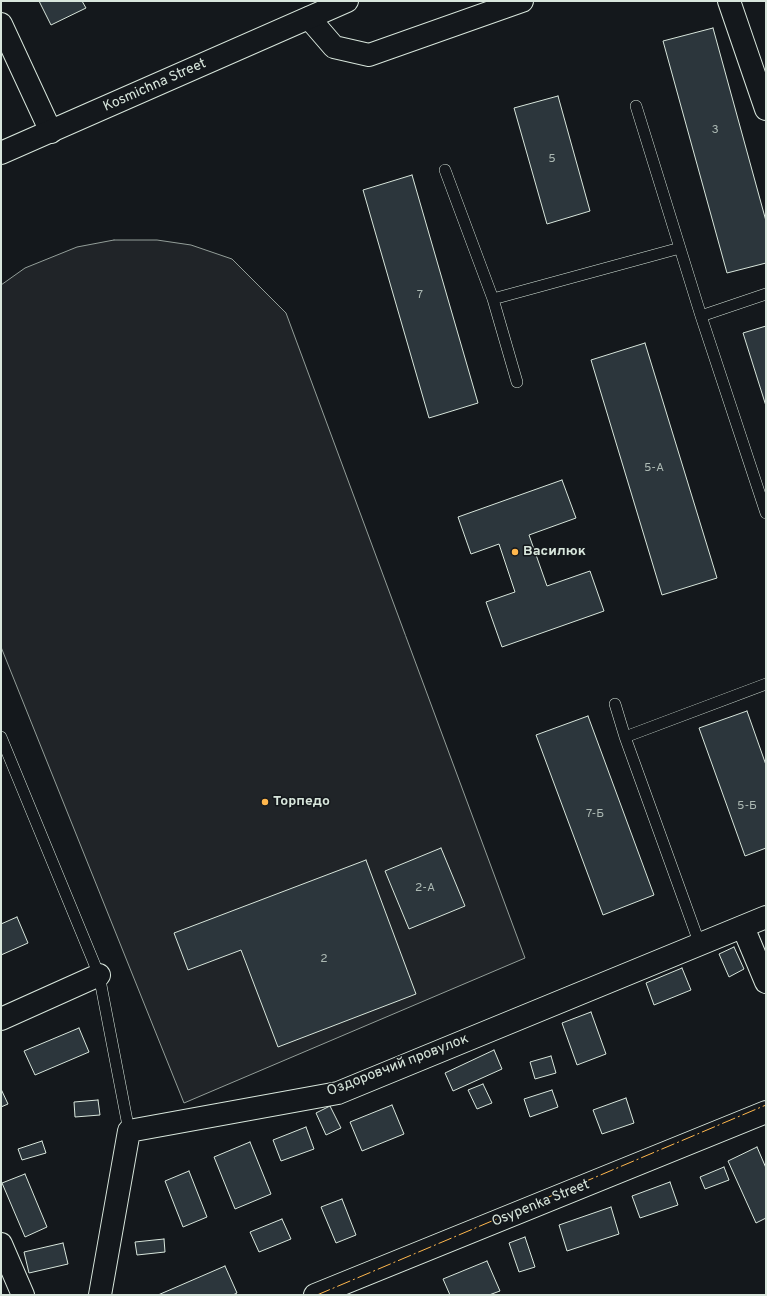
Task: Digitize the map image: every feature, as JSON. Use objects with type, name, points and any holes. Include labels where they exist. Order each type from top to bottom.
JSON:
[{"type":"street","name":"Kosmichna Street","points":[[1,153],[347,1]]},
{"type":"street","points":[[309,18],[334,47],[370,55],[522,1]]},
{"type":"street","points":[[729,1],[766,109]]},
{"type":"street","points":[[1,24],[51,132]]},
{"type":"street","name":"Оздоровчий провулок","points":[[130,1130],[338,1093],[766,918]]},
{"type":"street","points":[[743,927],[766,982]]},
{"type":"street","points":[[1,1019],[98,975]]},
{"type":"street","name":"Osypenka Street","points":[[315,1295],[766,1112]]},
{"type":"street","points":[[100,1295],[130,1130]]},
{"type":"street","points":[[1,1244],[23,1295]]},
{"type":"lane","points":[[636,106],[701,316],[766,512]]},
{"type":"lane","points":[[445,170],[493,299],[517,382]]},
{"type":"lane","points":[[493,299],[680,248]]},
{"type":"lane","points":[[701,316],[766,294]]},
{"type":"lane","points":[[625,737],[766,684]]},
{"type":"lane","points":[[615,704],[625,737],[700,945]]},
{"type":"lane","points":[[1,737],[98,975],[130,1130]]},
{"type":"shaded area","name":"Торпедо","points":[[114,240],[157,240],[191,245],[232,259],[286,313],[525,958],[184,1103],[1,647],[1,285],[25,268],[77,247]]},
{"type":"building","points":[[39,1],[82,1],[86,8],[51,25]]},
{"type":"building","points":[[713,28],[766,221],[766,263],[727,273],[663,41]]},
{"type":"building","points":[[558,96],[590,211],[547,224],[514,108]]},
{"type":"building","points":[[412,175],[478,403],[429,418],[363,190]]},
{"type":"building","points":[[766,326],[766,406],[743,333]]},
{"type":"building","points":[[645,343],[717,578],[662,595],[591,360]]},
{"type":"building","points":[[562,480],[576,518],[529,535],[547,586],[590,571],[604,611],[502,647],[486,602],[515,592],[499,544],[471,554],[458,517]]},
{"type":"building","points":[[747,711],[766,765],[766,848],[745,856],[699,728]]},
{"type":"building","points":[[588,716],[654,895],[603,915],[536,735]]},
{"type":"building","points":[[441,848],[465,906],[409,929],[385,871]]},
{"type":"building","points":[[366,860],[416,994],[278,1047],[241,950],[188,970],[174,933]]},
{"type":"building","points":[[17,917],[28,943],[1,955],[1,924]]},
{"type":"building","points":[[734,947],[744,969],[729,977],[719,954]]},
{"type":"building","points":[[682,968],[691,990],[654,1005],[646,983]]},
{"type":"building","points":[[591,1012],[606,1054],[577,1065],[562,1023]]},
{"type":"building","points":[[79,1028],[89,1052],[35,1075],[24,1051]]},
{"type":"building","points":[[494,1050],[502,1069],[453,1091],[445,1073]]},
{"type":"building","points":[[551,1056],[556,1073],[535,1079],[530,1062]]},
{"type":"building","points":[[483,1084],[492,1103],[477,1109],[468,1090]]},
{"type":"building","points":[[1,1089],[8,1104],[1,1107]]},
{"type":"building","points":[[552,1090],[558,1107],[530,1117],[524,1099]]},
{"type":"building","points":[[626,1098],[634,1123],[602,1134],[593,1110]]},
{"type":"building","points":[[98,1100],[100,1115],[75,1117],[74,1102]]},
{"type":"building","points":[[392,1105],[404,1134],[362,1151],[350,1122]]},
{"type":"building","points":[[330,1106],[341,1128],[326,1135],[316,1113]]},
{"type":"building","points":[[306,1127],[314,1149],[281,1161],[273,1140]]},
{"type":"building","points":[[42,1141],[46,1153],[22,1160],[18,1149]]},
{"type":"building","points":[[250,1142],[271,1194],[235,1209],[214,1157]]},
{"type":"building","points":[[757,1147],[766,1168],[766,1218],[756,1223],[728,1161]]},
{"type":"building","points":[[724,1167],[729,1180],[705,1189],[700,1177]]},
{"type":"building","points":[[189,1171],[207,1217],[183,1227],[165,1181]]},
{"type":"building","points":[[25,1174],[47,1227],[25,1237],[2,1183]]},
{"type":"building","points":[[670,1182],[678,1205],[640,1218],[632,1196]]},
{"type":"building","points":[[342,1199],[356,1235],[336,1243],[321,1207]]},
{"type":"building","points":[[611,1207],[619,1234],[567,1251],[559,1225]]},
{"type":"building","points":[[282,1219],[291,1239],[259,1252],[250,1232]]},
{"type":"building","points":[[525,1237],[535,1267],[519,1272],[509,1243]]},
{"type":"building","points":[[164,1239],[165,1252],[137,1255],[135,1242]]},
{"type":"building","points":[[63,1243],[68,1264],[29,1273],[24,1252]]},
{"type":"building","points":[[487,1261],[500,1291],[489,1295],[450,1295],[443,1279]]},
{"type":"building","points":[[225,1266],[237,1293],[233,1295],[158,1295]]},
{"type":"power","points":[[317,1295],[766,1105]]},
{"type":"place","name":"Василюк","points":[[515,552]]},
{"type":"place","name":"Торпедо","points":[[265,802]]}]
